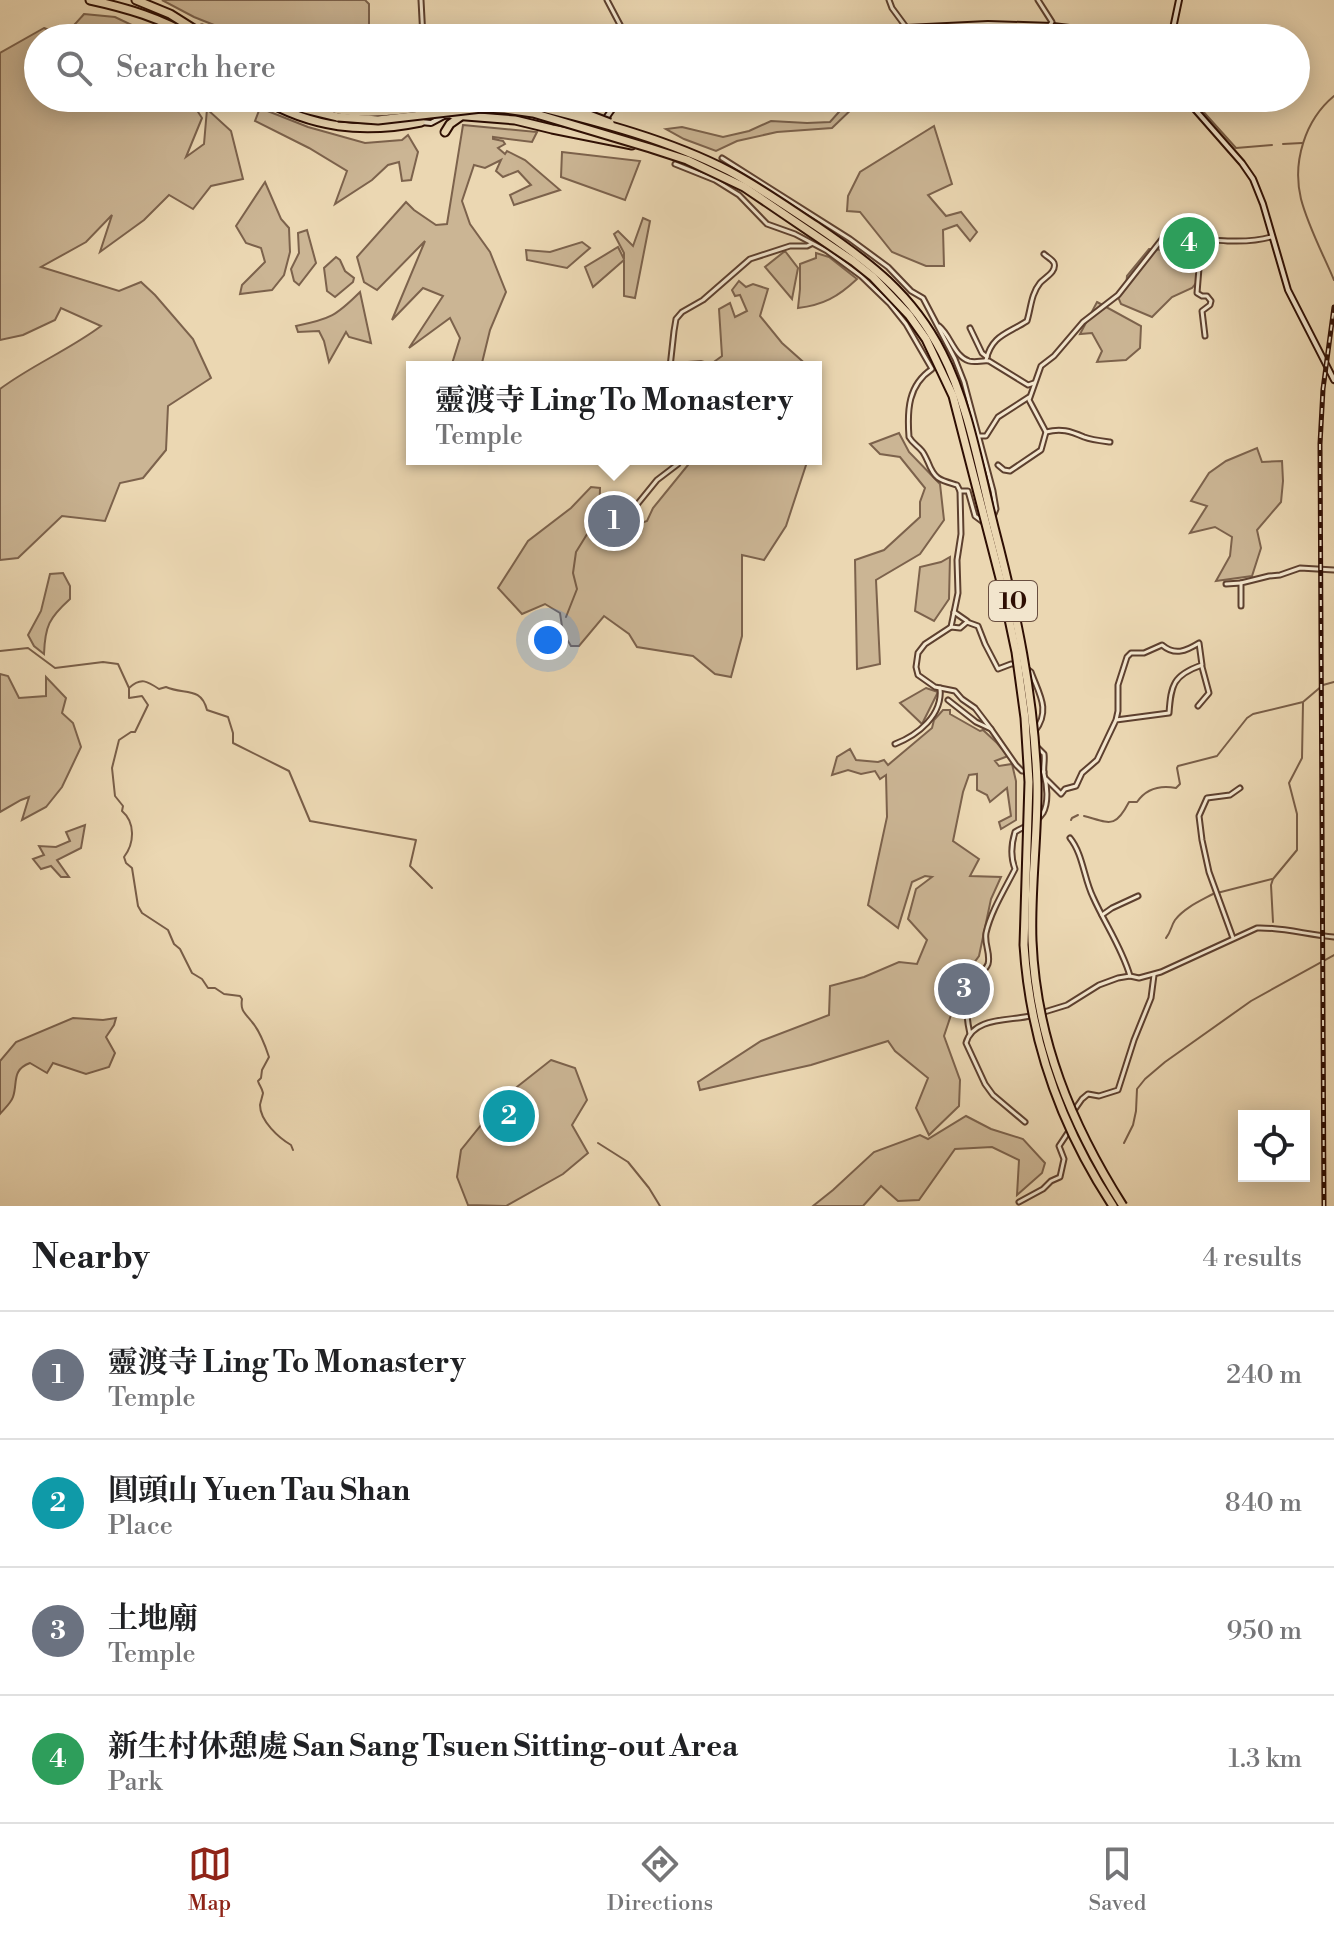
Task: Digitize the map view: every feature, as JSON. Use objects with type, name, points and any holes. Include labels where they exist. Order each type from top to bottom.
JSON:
[{"type":"highway","points":[[90,0],[133,10],[167,24]]},
{"type":"highway","points":[[136,0],[189,24]]},
{"type":"highway","points":[[181,20],[187,24]]},
{"type":"highway","points":[[288,112],[337,126],[378,129],[421,122]]},
{"type":"highway","name":"10","points":[[325,112],[386,112]]},
{"type":"highway","name":"10","points":[[333,112],[338,114]]},
{"type":"highway","name":"10","points":[[555,112],[705,160],[746,181],[865,260],[899,290],[933,336],[949,368],[964,412],[1009,585],[1029,686],[1037,784],[1032,941],[1044,1029],[1072,1115],[1123,1206]]},
{"type":"highway","points":[[575,112],[651,144]]},
{"type":"highway","points":[[445,132],[458,116],[491,117],[651,144]]},
{"type":"highway","name":"10","points":[[651,144],[744,187],[863,269],[909,315],[926,339],[949,388],[1009,615],[1022,692],[1029,782],[1024,945],[1036,1031],[1064,1119],[1113,1206]]},
{"type":"street","points":[[421,0],[422,24]]},
{"type":"street","points":[[607,0],[620,24]]},
{"type":"street","points":[[889,0],[904,24]]},
{"type":"street","points":[[1038,0],[1050,24]]},
{"type":"street","points":[[1174,24],[1179,0]]},
{"type":"street","points":[[413,112],[421,122],[431,123],[444,116],[468,112]]},
{"type":"street","points":[[444,112],[444,116]]},
{"type":"street","points":[[545,112],[599,128],[610,112]]},
{"type":"street","points":[[1197,112],[1249,171],[1258,188],[1288,290],[1334,380]]},
{"type":"street","points":[[722,158],[850,239],[923,298],[964,382],[994,499],[996,509],[992,519],[980,522],[975,516],[968,491],[960,491]]},
{"type":"street","points":[[675,164],[715,180],[739,195],[767,224],[827,251],[861,276],[890,304],[921,348],[932,369],[914,386],[909,437],[924,452],[936,476],[943,482],[957,485],[960,491],[958,593],[951,627]]},
{"type":"street","points":[[795,234],[794,226],[805,211]]},
{"type":"street","points":[[998,465],[1010,471],[1041,450],[1046,432],[1031,407],[1029,397],[1041,366],[1054,356],[1083,322],[1118,295],[1166,234],[1212,241],[1272,237]]},
{"type":"street","points":[[1195,238],[1194,252],[1199,268],[1197,293],[1211,301],[1202,311],[1205,336]]},
{"type":"street","points":[[671,361],[676,319],[682,312],[703,300],[750,259],[790,246],[811,244]]},
{"type":"street","points":[[987,359],[995,340],[1027,321],[1036,289],[1055,266],[1044,254]]},
{"type":"street","points":[[937,326],[966,360],[975,362],[987,359]]},
{"type":"street","points":[[970,328],[987,359],[1028,385],[1034,383]]},
{"type":"street","points":[[978,436],[986,436],[998,417],[1029,397]]},
{"type":"street","points":[[1046,432],[1069,430],[1086,438],[1110,442]]},
{"type":"street","points":[[632,521],[631,512],[657,480],[677,465]]},
{"type":"street","points":[[613,503],[631,512]]},
{"type":"street","points":[[1226,584],[1280,575],[1300,568],[1334,570]]},
{"type":"street","points":[[1241,583],[1241,606]]},
{"type":"street","points":[[954,612],[978,626],[998,669],[1016,664],[1031,672],[1044,710],[1032,739],[1044,754],[1044,772],[1048,782],[1043,813],[1015,832],[1011,858],[1015,869],[986,932],[990,960],[985,970],[974,979],[966,1005],[970,1034],[966,1043],[985,1084],[993,1095],[1025,1122]]},
{"type":"street","points":[[967,622],[960,628],[951,627],[925,644],[918,653],[918,675],[927,683],[955,691],[975,708],[1022,771],[1044,772]]},
{"type":"street","points":[[1046,779],[1061,794],[1065,789],[1076,786],[1082,773],[1097,760],[1116,720],[1118,685],[1131,653],[1144,653],[1162,645],[1176,652],[1185,651],[1199,643],[1209,693],[1198,706]]},
{"type":"street","points":[[1116,720],[1169,713],[1170,687],[1187,670],[1202,665]]},
{"type":"street","points":[[895,744],[923,729],[938,706],[940,688]]},
{"type":"street","points":[[948,700],[983,727],[991,729]]},
{"type":"street","points":[[1233,938],[1209,872],[1199,816],[1207,798],[1230,795],[1240,788]]},
{"type":"street","points":[[1070,838],[1130,976]]},
{"type":"street","points":[[1102,915],[1138,896]]},
{"type":"street","points":[[970,1034],[985,1024],[1020,1019],[1062,1007],[1099,985],[1118,978],[1154,974],[1257,928],[1334,937]]},
{"type":"street","points":[[1019,1202],[1060,1177],[1064,1159],[1059,1146],[1069,1132],[1068,1118],[1082,1099],[1088,1094],[1099,1096],[1118,1090],[1151,998],[1154,974]]},
{"type":"shaded area","points":[[162,0],[365,0],[369,4],[369,24],[212,24]]},
{"type":"shaded area","points":[[84,14],[115,17],[130,24],[75,24]]},
{"type":"shaded area","points":[[24,39],[24,112],[198,112],[202,118],[186,157],[204,144],[207,112],[210,112],[231,131],[243,179],[211,186],[193,209],[169,195],[144,220],[100,252],[112,215],[86,242],[41,267],[119,291],[141,282],[193,339],[211,378],[168,406],[166,450],[143,478],[120,483],[105,521],[62,516],[18,558],[0,560],[0,389],[101,326],[61,308],[55,320],[23,335],[0,340],[0,53]]},
{"type":"shaded area","points":[[258,112],[270,112],[308,127],[365,143],[402,140],[408,135],[418,152],[411,180],[402,181],[399,162],[388,165],[372,180],[335,204],[347,171],[255,121]]},
{"type":"shaded area","points":[[839,112],[849,112],[832,128],[777,132],[737,141],[716,151],[666,129],[682,127],[723,137],[749,131],[771,121],[830,122]]},
{"type":"shaded area","points":[[463,125],[537,132],[532,142],[493,139],[503,141],[505,144],[498,148],[505,154],[507,151],[525,160],[560,190],[514,205],[510,195],[531,185],[518,171],[503,177],[496,171],[501,160],[485,168],[474,165],[462,201],[470,224],[490,252],[506,292],[490,330],[482,361],[453,361],[460,338],[450,318],[409,348],[443,296],[423,288],[392,320],[425,241],[377,290],[364,282],[357,257],[406,202],[436,225],[447,224]]},
{"type":"shaded area","points":[[934,126],[952,184],[928,195],[946,216],[961,212],[977,232],[970,241],[957,225],[943,230],[944,266],[926,266],[892,252],[860,212],[847,211],[848,196],[860,172]]},
{"type":"shaded area","points":[[562,152],[640,161],[625,200],[561,177]]},
{"type":"shaded area","points":[[265,182],[281,219],[289,228],[290,252],[284,275],[272,290],[240,294],[242,285],[265,262],[261,248],[246,243],[236,226]]},
{"type":"shaded area","points":[[643,218],[650,221],[635,298],[624,296],[624,260],[593,287],[585,267],[618,247],[624,259],[614,234],[618,231],[633,246]]},
{"type":"shaded area","points":[[307,230],[316,263],[299,285],[294,281],[291,269],[299,253],[298,233]]},
{"type":"shaded area","points":[[582,242],[590,248],[567,268],[527,260],[526,250],[550,252]]},
{"type":"shaded area","points":[[1149,249],[1166,250],[1178,257],[1196,259],[1198,268],[1192,288],[1172,297],[1152,317],[1121,304],[1118,297],[1126,288],[1127,276]]},
{"type":"shaded area","points":[[785,251],[798,268],[792,299],[765,267]]},
{"type":"shaded area","points":[[816,253],[829,257],[857,279],[830,299],[798,308],[800,264],[816,258]]},
{"type":"shaded area","points":[[336,257],[354,278],[335,297],[327,291],[324,268]]},
{"type":"shaded area","points":[[739,281],[746,287],[753,284],[768,289],[760,316],[782,343],[802,361],[715,361],[722,356],[719,309],[730,303],[735,317],[747,311],[740,295],[735,296],[732,290]]},
{"type":"shaded area","points":[[360,292],[371,343],[349,337],[346,332],[329,362],[319,331],[298,332],[296,326],[332,315]]},
{"type":"shaded area","points":[[1097,302],[1141,326],[1140,348],[1126,360],[1097,362],[1102,351],[1092,333],[1080,334]]},
{"type":"shaded area","points":[[899,433],[909,452],[940,484],[944,520],[920,554],[876,580],[880,664],[857,669],[855,560],[884,550],[920,517],[920,502],[925,488],[900,457],[880,454],[870,444]]},
{"type":"shaded area","points":[[1257,448],[1262,462],[1282,461],[1281,502],[1257,530],[1261,548],[1252,576],[1216,581],[1230,556],[1232,537],[1215,527],[1190,533],[1207,506],[1191,501],[1209,473],[1226,461]]},
{"type":"shaded area","points":[[688,465],[806,465],[786,526],[764,560],[742,555],[742,636],[731,677],[715,674],[693,656],[637,647],[629,634],[604,616],[579,646],[571,646],[563,633],[560,613],[545,604],[522,614],[498,588],[528,541],[571,508],[591,487],[600,488],[599,531],[627,528],[647,521],[653,508]]},
{"type":"shaded area","points":[[950,557],[949,599],[934,621],[915,611],[920,567]]},
{"type":"shaded area","points":[[63,573],[70,586],[70,599],[50,623],[44,654],[34,646],[28,635],[41,611],[50,574]]},
{"type":"shaded area","points":[[0,674],[8,676],[19,698],[46,696],[46,677],[66,698],[62,713],[73,723],[81,747],[62,787],[46,807],[22,820],[29,797],[0,812]]},
{"type":"shaded area","points":[[926,688],[938,692],[922,724],[900,703]]},
{"type":"shaded area","points":[[943,710],[950,710],[950,714],[983,730],[997,743],[1008,756],[995,761],[999,766],[1012,764],[1016,781],[1016,820],[1001,829],[999,822],[1011,816],[1007,788],[990,802],[987,795],[977,790],[977,774],[969,775],[953,841],[979,859],[970,876],[1001,877],[991,899],[979,956],[957,986],[944,1036],[960,1080],[959,1106],[929,1135],[916,1108],[928,1078],[895,1051],[888,1041],[811,1065],[700,1090],[698,1082],[761,1041],[829,1015],[830,986],[864,977],[899,962],[917,964],[927,940],[908,919],[916,889],[932,877],[925,876],[912,882],[898,928],[868,905],[887,817],[886,775],[880,779],[875,771],[861,774],[848,770],[832,775],[837,757],[850,749],[856,760],[884,760],[888,765],[932,728],[934,720]]},
{"type":"shaded area","points":[[85,825],[81,848],[57,860],[69,877],[61,877],[51,866],[41,869],[33,859],[44,855],[39,846],[56,847],[70,841],[66,832]]},
{"type":"shaded area","points":[[73,1018],[116,1018],[106,1037],[115,1053],[109,1067],[86,1074],[53,1063],[47,1073],[30,1063],[20,1069],[13,1097],[0,1114],[0,1061],[16,1042]]},
{"type":"shaded area","points":[[551,1060],[575,1068],[587,1100],[572,1125],[588,1153],[563,1174],[506,1206],[468,1205],[457,1177],[461,1150],[481,1125],[486,1107],[499,1101]]},
{"type":"shaded area","points":[[966,1116],[991,1129],[1023,1139],[1045,1163],[1042,1173],[1017,1195],[1019,1160],[992,1147],[955,1149],[919,1200],[898,1201],[881,1186],[863,1206],[813,1206],[874,1152],[920,1135],[928,1139]]},
{"type":"waterway","points":[[1334,96],[1308,129],[1298,171],[1304,209],[1334,280]]},
{"type":"waterway","points":[[1204,112],[1236,148],[1272,145]]},
{"type":"waterway","points":[[1283,144],[1302,143]]},
{"type":"waterway","points":[[566,617],[577,589],[573,573],[576,552],[589,531],[587,525],[591,517],[602,504]]},
{"type":"waterway","points":[[0,651],[28,648],[55,668],[103,662],[118,664],[129,688],[129,698],[142,696],[148,705],[135,732],[119,740],[112,768],[115,796],[123,806],[122,811],[131,827],[130,845],[124,857],[132,868],[138,906],[142,913],[168,930],[192,973],[202,979],[208,988],[242,999],[242,1009],[257,1030],[269,1057],[258,1081],[263,1093],[260,1105],[263,1117],[293,1150]]},
{"type":"waterway","points":[[129,688],[144,681],[159,689],[166,687],[201,697],[207,710],[228,717],[233,743],[289,771],[310,821],[416,840],[410,866],[432,888]]},
{"type":"waterway","points":[[1084,816],[1111,822],[1120,817],[1129,802],[1137,802],[1149,791],[1176,788],[1180,784],[1178,766],[1217,756],[1247,718],[1303,702],[1323,685],[1334,682]]},
{"type":"waterway","points":[[1273,922],[1271,885],[1297,850],[1297,814],[1289,783],[1302,758],[1303,703]]},
{"type":"waterway","points":[[1071,820],[1078,815]]},
{"type":"waterway","points":[[1217,893],[1272,879]]},
{"type":"waterway","points":[[1166,938],[1179,916],[1213,894]]},
{"type":"waterway","points":[[1124,1143],[1133,1125],[1137,1089],[1145,1079],[1251,1001],[1334,955]]},
{"type":"waterway","points":[[598,1143],[628,1162],[660,1206]]},
{"type":"railway","points":[[1324,1206],[1320,444],[1323,389],[1334,307]]},
{"type":"place","name":"新生村休憩處 San Sang Tsuen Sitting-out Area","points":[[1189,243]]},
{"type":"place","name":"靈渡寺 Ling To Monastery","points":[[614,521]]},
{"type":"place","name":"土地廟","points":[[964,989]]},
{"type":"place","name":"圓頭山 Yuen Tau Shan","points":[[509,1116]]}]
